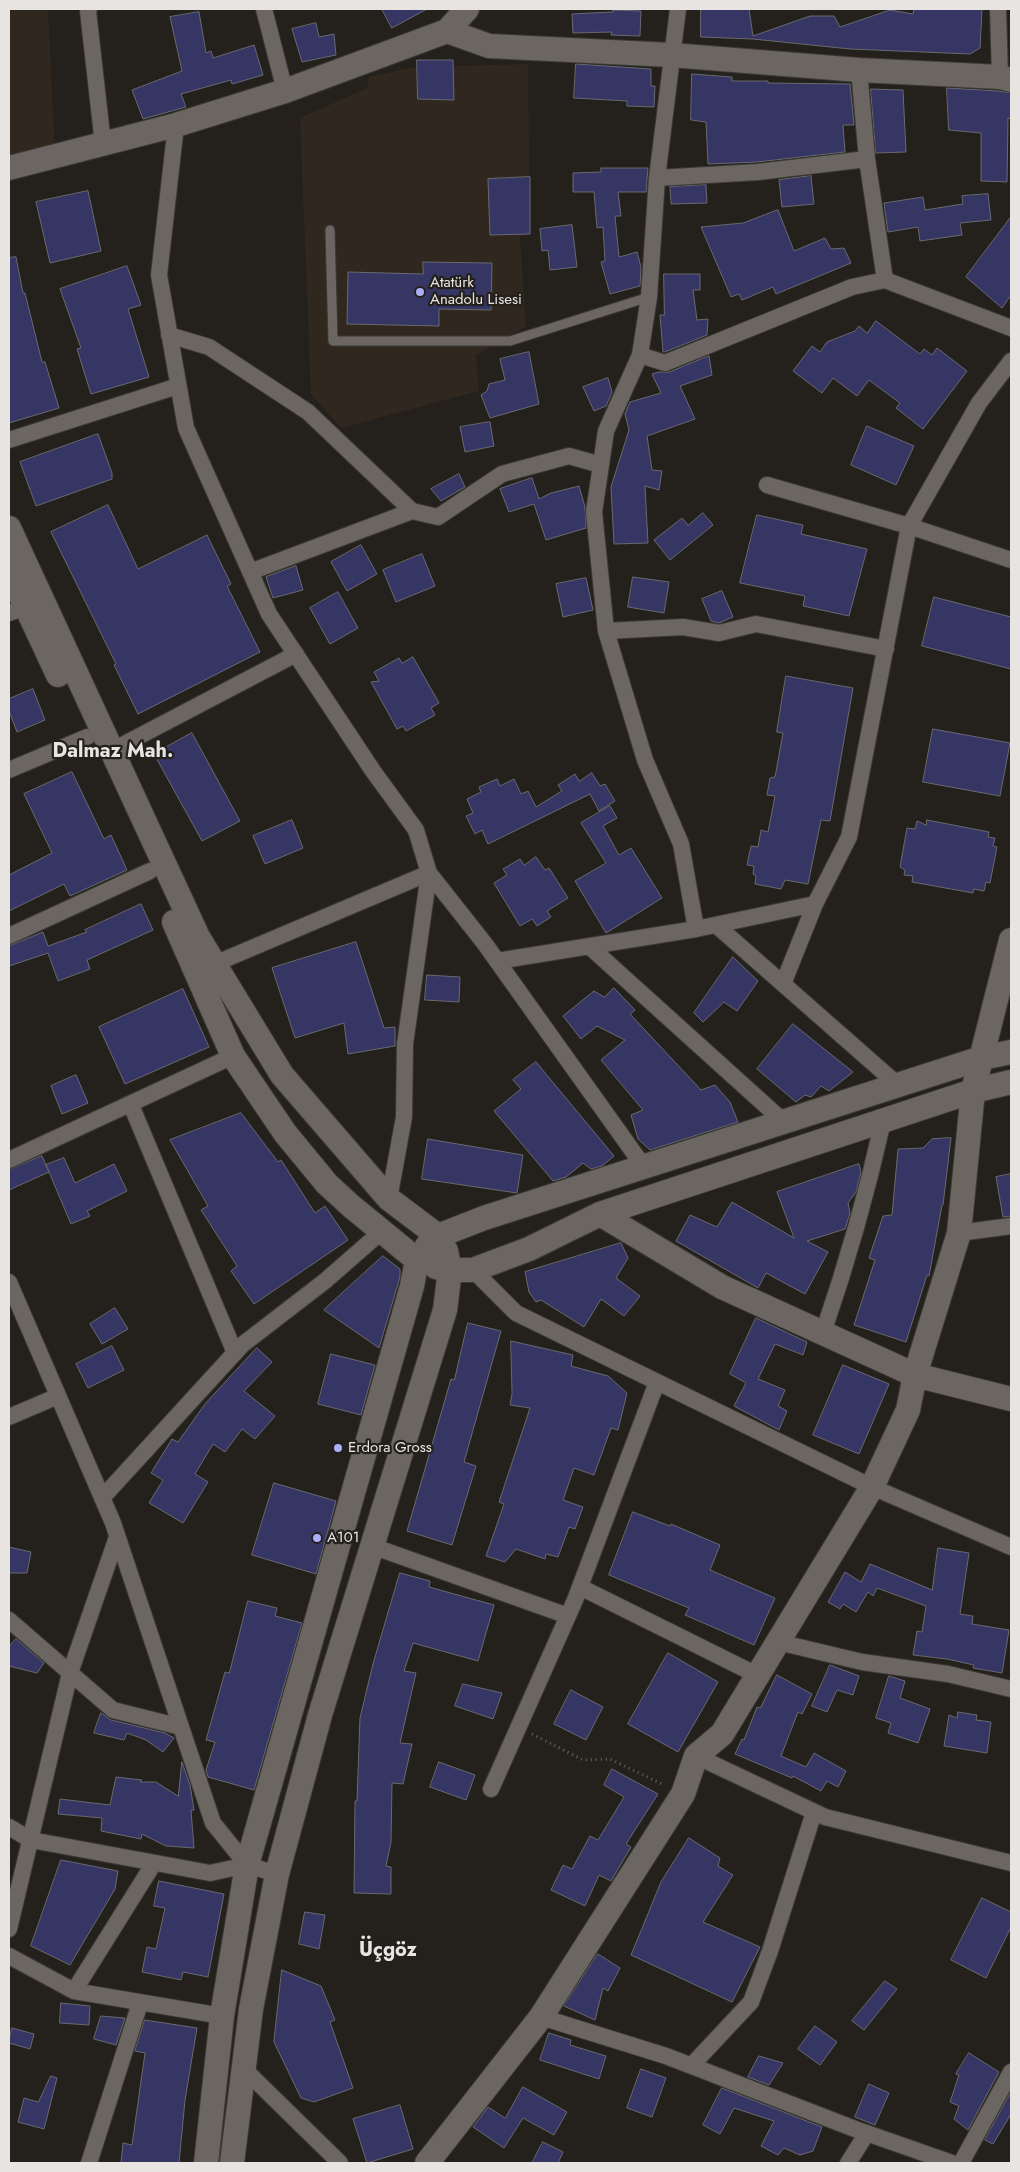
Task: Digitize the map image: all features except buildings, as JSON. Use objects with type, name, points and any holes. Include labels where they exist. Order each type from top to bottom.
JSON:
[{"type":"main road","points":[[9,168],[176,125],[285,91],[447,31],[467,9]]},
{"type":"main road","points":[[447,31],[489,46],[671,56],[1005,79]]},
{"type":"main road","points":[[9,528],[110,751],[198,937],[214,964],[282,1075],[389,1199],[438,1236],[446,1251],[462,1270]]},
{"type":"main road","points":[[9,570],[17,610],[87,737],[234,1056],[285,1133],[309,1163],[350,1206],[417,1260],[462,1270],[529,1249],[600,1214],[973,1091],[1011,1082]]},
{"type":"main road","points":[[427,2163],[541,2017],[683,1794],[696,1756],[722,1734],[759,1676],[872,1487],[908,1410],[915,1375],[959,1233],[973,1091],[1011,940]]},
{"type":"main road","points":[[206,2163],[222,2016],[247,1865],[412,1286],[417,1260],[423,1250],[438,1236],[484,1218],[982,1058],[1011,1052]]},
{"type":"main road","points":[[600,1214],[722,1287],[915,1375],[1011,1399]]},
{"type":"main road","points":[[232,2163],[250,2009],[277,1874],[320,1715],[445,1310],[462,1270]]},
{"type":"street","points":[[89,9],[103,144]]},
{"type":"street","points":[[264,9],[285,91]]},
{"type":"street","points":[[678,9],[657,178],[649,296],[640,355],[606,431],[594,512],[606,631],[645,760],[681,844],[696,929]]},
{"type":"street","points":[[998,9],[1005,79]]},
{"type":"street","points":[[859,70],[867,159],[885,280]]},
{"type":"street","points":[[176,125],[159,275],[186,428],[250,572],[269,614],[374,771],[416,830],[429,873],[497,961],[644,1167]]},
{"type":"street","points":[[657,178],[758,172],[867,159]]},
{"type":"street","points":[[640,355],[665,362],[852,287],[885,280],[1011,328]]},
{"type":"street","points":[[169,335],[209,347],[308,412],[412,511],[438,517],[502,474],[569,456],[601,465]]},
{"type":"street","points":[[783,984],[815,904],[849,837],[910,526],[979,404],[1011,361]]},
{"type":"street","points":[[9,440],[178,386]]},
{"type":"street","points":[[767,485],[910,526],[1011,560]]},
{"type":"street","points":[[250,572],[412,511]]},
{"type":"street","points":[[606,631],[683,627],[719,633],[756,624],[886,649]]},
{"type":"street","points":[[110,751],[296,654]]},
{"type":"street","points":[[9,770],[87,737]]},
{"type":"street","points":[[9,936],[150,871]]},
{"type":"street","points":[[214,964],[429,873]]},
{"type":"street","points":[[389,1199],[404,1117],[405,1044],[429,873]]},
{"type":"street","points":[[497,961],[696,929],[815,904]]},
{"type":"street","points":[[716,925],[898,1085]]},
{"type":"street","points":[[589,946],[784,1122]]},
{"type":"street","points":[[9,1160],[234,1056]]},
{"type":"street","points":[[131,1105],[236,1353]]},
{"type":"street","points":[[823,1333],[848,1260],[872,1173],[883,1121]]},
{"type":"street","points":[[959,1233],[1011,1226]]},
{"type":"street","points":[[102,1498],[242,1345],[325,1281],[381,1232]]},
{"type":"street","points":[[462,1270],[516,1313],[872,1487],[1011,1547]]},
{"type":"street","points":[[9,1282],[118,1537],[213,1823],[247,1865]]},
{"type":"street","points":[[491,1789],[580,1587],[657,1382]]},
{"type":"street","points":[[9,1417],[58,1396]]},
{"type":"street","points":[[9,1929],[70,1672],[118,1537]]},
{"type":"street","points":[[372,1546],[568,1616]]},
{"type":"street","points":[[580,1587],[759,1676]]},
{"type":"street","points":[[9,1620],[113,1710],[181,1727]]},
{"type":"street","points":[[778,1642],[862,1662],[948,1674],[1011,1689]]},
{"type":"street","points":[[696,1756],[824,1817],[1011,1864]]},
{"type":"street","points":[[692,2066],[751,2002],[770,1951],[814,1812]]},
{"type":"street","points":[[9,1827],[31,1840],[210,1873],[247,1865],[277,1874]]},
{"type":"street","points":[[74,1991],[154,1863]]},
{"type":"street","points":[[9,1956],[74,1991],[222,2016]]},
{"type":"street","points":[[89,2163],[140,2003]]},
{"type":"street","points":[[541,2017],[666,2056],[952,2163]]},
{"type":"street","points":[[243,2068],[340,2163]]},
{"type":"street","points":[[961,2163],[1011,2072]]},
{"type":"street","points":[[848,2163],[868,2133]]},
{"type":"lane","points":[[330,230],[333,340],[510,341],[649,296]]},
{"type":"path","points":[[518,1727],[583,1760],[610,1759],[683,1794]]},
{"type":"shaded area","points":[[9,9],[48,9],[55,149],[9,157]]},
{"type":"shaded area","points":[[528,64],[530,234],[520,236],[526,327],[476,355],[479,391],[341,428],[311,394],[300,118],[367,88],[369,77],[413,67]]},
{"type":"place","name":"Atatürk Anadolu Lisesi","points":[[420,292]]},
{"type":"place","name":"Erdora Gross","points":[[338,1448]]},
{"type":"place","name":"A101","points":[[317,1538]]},
{"type":"district","name":"Dalmaz Mah.","points":[[113,752]]},
{"type":"district","name":"Üçgöz","points":[[388,1951]]}]
